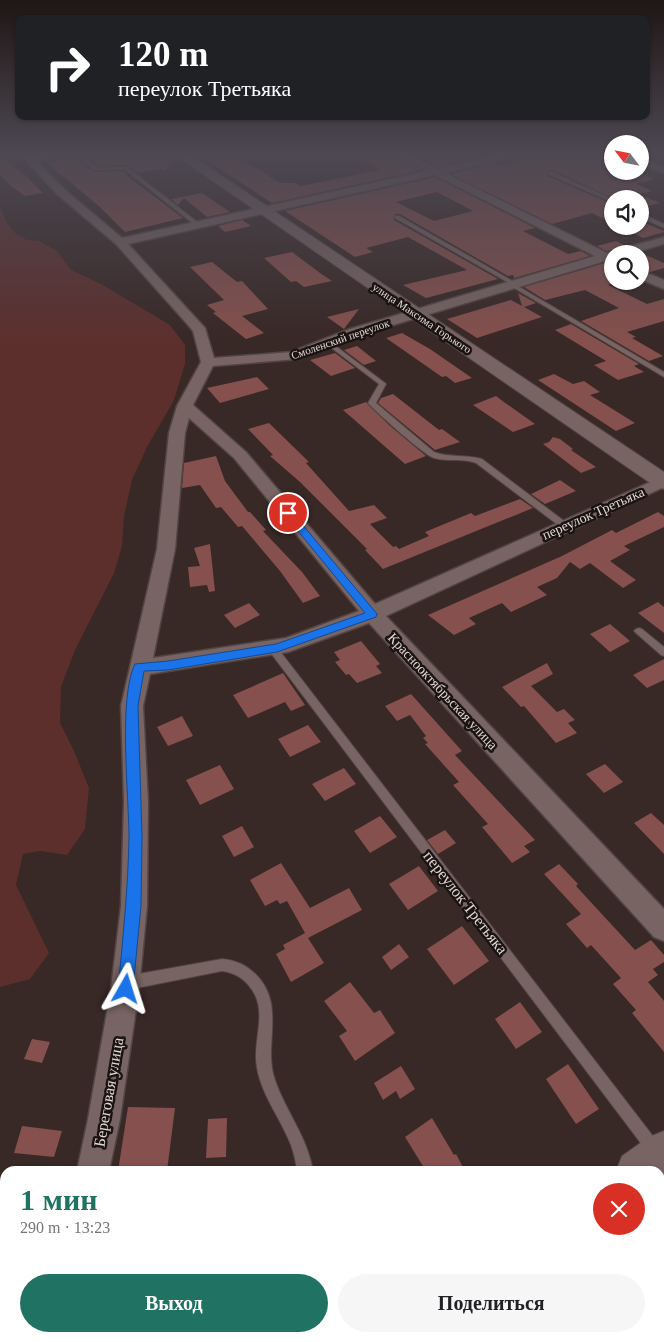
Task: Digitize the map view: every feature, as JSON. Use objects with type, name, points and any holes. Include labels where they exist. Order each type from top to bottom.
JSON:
[{"type":"main road","name":"улица Максима Горького","points":[[271,217],[664,481]]},
{"type":"street","points":[[90,217],[120,242],[194,323],[200,331],[208,362],[185,406],[176,433],[166,550],[146,645],[139,667]]},
{"type":"street","points":[[120,242],[237,217]]},
{"type":"street","points":[[529,217],[604,252]]},
{"type":"street","name":"Смоленский переулок","points":[[648,245],[664,240]]},
{"type":"street","name":"Смоленский переулок","points":[[208,362],[289,357],[327,342],[415,314],[604,258]]},
{"type":"street","points":[[649,278],[664,286]]},
{"type":"street","name":"Краснооктябрьская улица","points":[[185,406],[240,455],[372,614],[664,928]]},
{"type":"street","name":"переулок Третьяка","points":[[139,667],[168,665],[273,648],[372,614],[664,481]]},
{"type":"street","name":"Береговая улица","points":[[94,1166],[104,1119],[126,984],[134,906],[136,812],[132,706],[139,667]]},
{"type":"lane","points":[[187,217],[198,225]]},
{"type":"lane","points":[[397,217],[664,375]]},
{"type":"lane","points":[[649,219],[664,226]]},
{"type":"lane","points":[[327,342],[383,384],[372,403],[431,454],[442,458],[470,457],[479,461],[565,526]]},
{"type":"lane","points":[[639,631],[664,652]]},
{"type":"lane","name":"переулок Третьяка","points":[[273,648],[653,1160]]},
{"type":"lane","points":[[126,984],[222,965],[236,967],[251,978],[262,995],[267,1009],[261,1046],[265,1073],[300,1142],[304,1166]]},
{"type":"shaded area","points":[[0,217],[4,217],[8,225],[16,234],[27,240],[39,241],[57,251],[71,270],[101,284],[170,325],[185,345],[185,364],[174,400],[147,447],[132,480],[124,516],[122,546],[114,573],[75,650],[61,687],[60,723],[89,788],[85,829],[67,855],[40,851],[23,854],[16,885],[49,953],[30,979],[0,987]]},
{"type":"building","points":[[110,217],[183,218],[125,232]]},
{"type":"building","points":[[294,217],[395,217],[394,220],[498,279],[426,298],[403,285],[467,270],[408,237],[366,248],[373,252],[355,257]]},
{"type":"building","points":[[405,217],[425,217],[434,221],[451,217],[513,217],[535,228],[523,231],[568,254],[581,251],[590,256],[514,278],[513,275],[508,276]]},
{"type":"building","points":[[537,217],[579,217],[552,224]]},
{"type":"building","points":[[242,220],[251,226],[225,232],[218,226]]},
{"type":"building","points":[[649,225],[664,231],[664,232],[643,238],[637,235],[649,235]]},
{"type":"building","points":[[616,241],[624,245],[604,245],[604,250],[597,246]]},
{"type":"building","points":[[292,252],[332,281],[304,287],[296,281],[291,282],[264,258]]},
{"type":"building","points":[[649,256],[664,263],[664,268],[650,272]]},
{"type":"building","points":[[212,262],[237,282],[242,281],[268,309],[242,316],[264,333],[246,339],[213,313],[216,312],[207,305],[224,300],[190,267]]},
{"type":"building","points":[[604,263],[604,290],[618,290],[647,304],[664,299],[664,321],[627,332],[636,337],[632,338],[663,356],[649,361],[581,321],[619,308],[585,290],[545,300],[524,287]]},
{"type":"building","points":[[518,293],[536,303],[524,307],[542,317],[477,338],[447,319],[511,300],[522,306]]},
{"type":"building","points":[[359,309],[344,329],[327,317]]},
{"type":"building","points":[[571,324],[639,364],[634,366],[644,372],[618,380],[594,365],[606,361],[555,330]]},
{"type":"building","points":[[402,333],[430,349],[472,378],[455,383],[446,376],[442,377],[386,338]]},
{"type":"building","points":[[357,346],[376,361],[364,365],[344,350]]},
{"type":"building","points":[[335,353],[355,368],[331,376],[310,360]]},
{"type":"building","points":[[554,374],[573,384],[584,381],[600,392],[590,395],[635,423],[616,431],[538,380]]},
{"type":"building","points":[[257,377],[269,389],[220,403],[207,388]]},
{"type":"building","points":[[393,394],[439,430],[442,429],[460,442],[435,450],[378,403],[381,398]]},
{"type":"building","points":[[496,396],[535,424],[513,432],[473,405]]},
{"type":"building","points":[[366,402],[389,425],[426,456],[405,464],[343,410]]},
{"type":"building","points":[[269,423],[309,462],[306,463],[349,511],[374,505],[387,518],[370,524],[393,547],[396,546],[399,549],[429,536],[425,532],[471,513],[475,516],[520,499],[533,508],[383,569],[365,550],[367,549],[300,482],[270,456],[273,455],[248,429]]},
{"type":"building","points":[[553,437],[560,439],[573,449],[571,450],[596,467],[581,473],[543,444],[549,442]]},
{"type":"building","points":[[216,456],[225,481],[248,512],[266,530],[263,531],[302,572],[320,596],[303,603],[280,571],[242,526],[238,527],[221,507],[216,508],[200,485],[182,488],[184,463]]},
{"type":"building","points":[[560,480],[576,491],[545,504],[531,494]]},
{"type":"building","points":[[658,512],[664,516],[664,527],[624,546],[630,550],[610,561],[636,580],[623,588],[590,563],[580,569],[570,562],[557,578],[537,587],[547,595],[511,612],[502,603],[469,618],[476,624],[454,635],[428,615],[562,556],[612,530],[616,533]]},
{"type":"building","points":[[210,544],[215,591],[209,592],[207,585],[190,587],[188,567],[200,566],[194,548]]},
{"type":"building","points":[[658,602],[664,607],[664,633],[638,613]]},
{"type":"building","points":[[249,603],[260,615],[235,628],[224,615]]},
{"type":"building","points":[[610,624],[630,641],[610,652],[590,634]]},
{"type":"building","points":[[361,641],[380,664],[376,666],[382,673],[357,683],[349,674],[346,675],[335,662],[340,660],[334,652]]},
{"type":"building","points":[[664,659],[664,680],[647,688],[633,675]]},
{"type":"building","points":[[547,663],[553,674],[531,686],[557,712],[564,709],[575,720],[568,723],[577,733],[556,743],[524,706],[521,707],[502,687]]},
{"type":"building","points":[[283,673],[305,705],[291,711],[285,702],[248,718],[233,695]]},
{"type":"building","points":[[411,694],[462,751],[455,755],[535,840],[524,846],[530,852],[512,863],[482,827],[488,824],[453,785],[459,782],[425,744],[428,743],[423,738],[426,736],[410,715],[397,721],[385,706]]},
{"type":"building","points":[[182,716],[193,736],[168,746],[157,727]]},
{"type":"building","points":[[308,725],[321,742],[290,757],[278,739]]},
{"type":"building","points":[[605,764],[623,782],[604,793],[586,774]]},
{"type":"building","points":[[220,765],[234,789],[200,805],[186,780]]},
{"type":"building","points":[[344,768],[356,784],[325,801],[312,784]]},
{"type":"building","points":[[651,813],[664,825],[664,854],[634,823]]},
{"type":"building","points":[[380,816],[397,837],[370,853],[354,831]]},
{"type":"building","points":[[242,826],[254,847],[234,857],[222,836]]},
{"type":"building","points":[[445,830],[456,843],[438,854],[427,840]]},
{"type":"building","points":[[281,863],[310,908],[349,888],[362,910],[308,938],[324,963],[291,982],[276,954],[285,949],[283,945],[305,933],[287,901],[280,904],[277,900],[265,906],[250,880]]},
{"type":"building","points":[[559,864],[578,884],[576,886],[635,950],[651,940],[664,955],[664,962],[653,969],[658,975],[648,982],[664,1001],[664,1052],[632,1013],[636,1010],[613,984],[621,978],[591,945],[587,948],[566,924],[581,914],[544,874]]},
{"type":"building","points":[[419,866],[438,891],[408,910],[389,884]]},
{"type":"building","points":[[462,926],[489,961],[454,985],[427,949]]},
{"type":"building","points":[[399,944],[409,957],[391,970],[382,957]]},
{"type":"building","points":[[350,982],[374,1013],[380,1010],[395,1033],[355,1061],[339,1036],[347,1031],[324,1001]]},
{"type":"building","points":[[520,1002],[542,1032],[516,1049],[495,1019]]},
{"type":"building","points":[[32,1039],[50,1042],[42,1063],[24,1059]]},
{"type":"building","points":[[568,1064],[599,1109],[576,1124],[546,1079]]},
{"type":"building","points":[[401,1066],[415,1089],[400,1099],[396,1091],[383,1100],[374,1083]]},
{"type":"building","points":[[128,1107],[175,1108],[168,1166],[119,1166]]},
{"type":"building","points":[[227,1118],[226,1157],[206,1158],[208,1119]]},
{"type":"building","points":[[432,1118],[462,1166],[423,1166],[405,1137]]},
{"type":"building","points":[[22,1126],[62,1131],[54,1157],[14,1153]]},
{"type":"route","points":[[126,989],[134,906],[136,802],[132,706],[139,667],[168,665],[277,648],[372,614],[288,513]]}]
